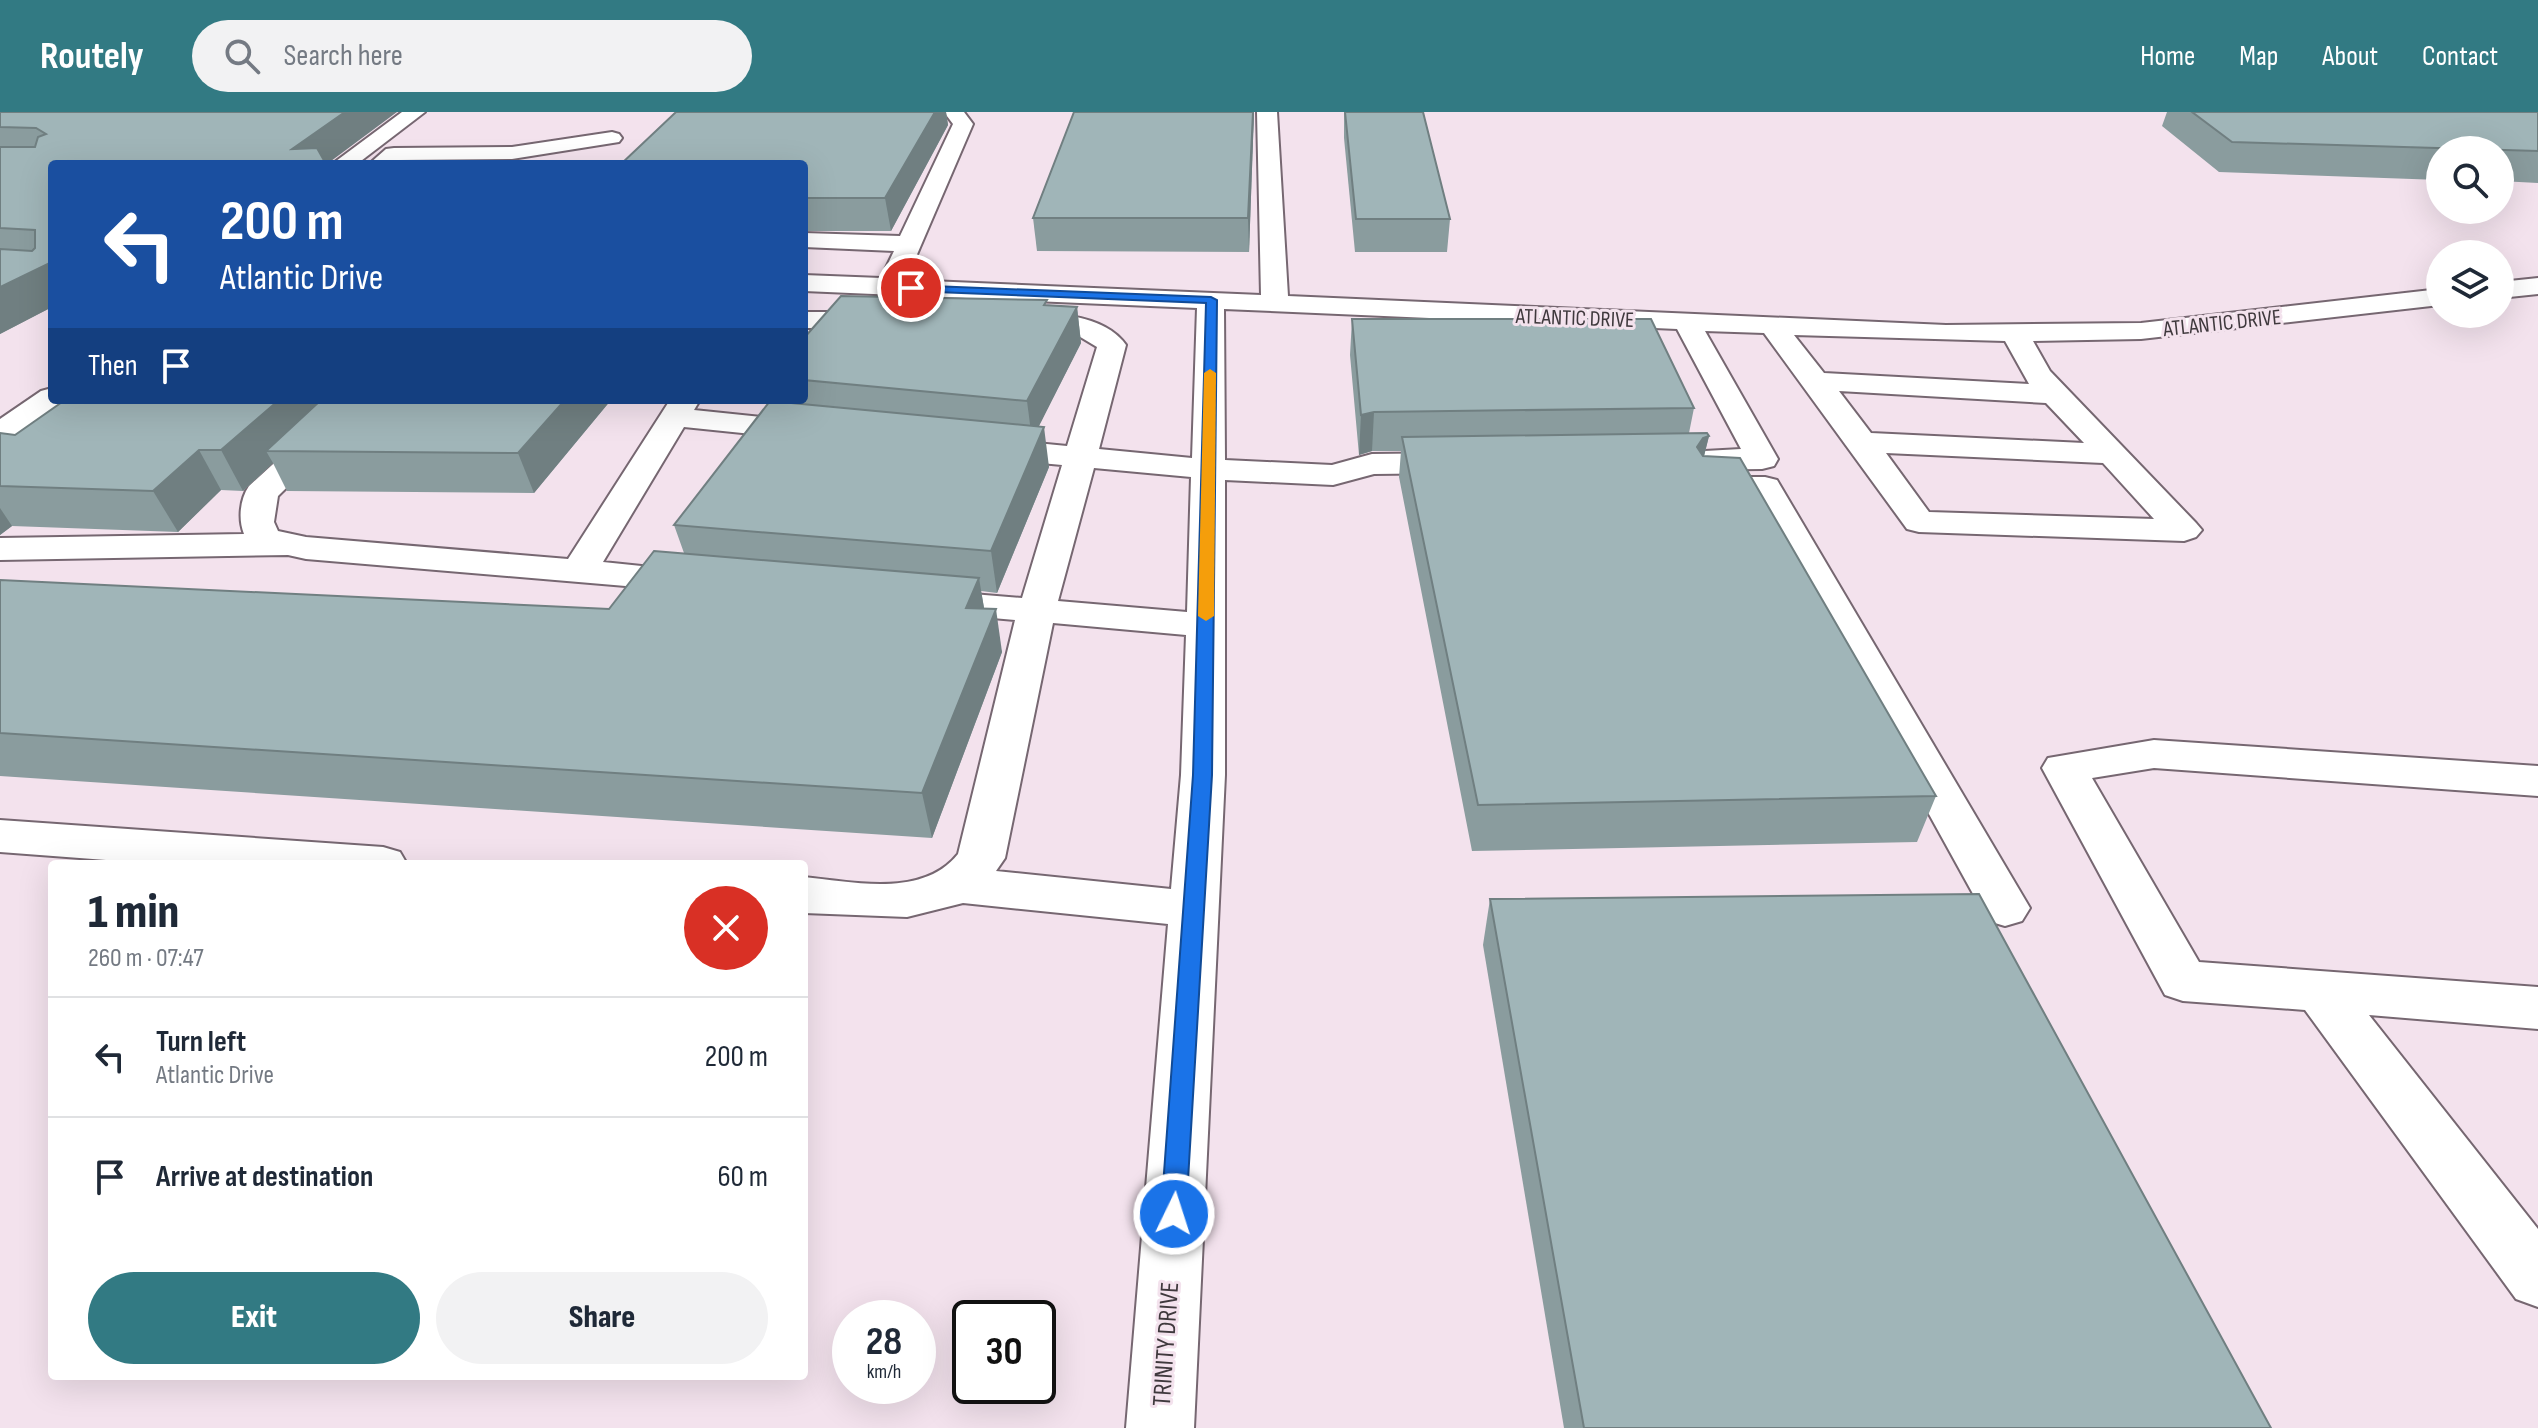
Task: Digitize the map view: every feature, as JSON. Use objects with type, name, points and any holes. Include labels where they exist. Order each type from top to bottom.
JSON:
[{"type":"street","points":[[349,160],[415,112]]},
{"type":"street","points":[[890,287],[963,124],[954,112]]},
{"type":"street","points":[[1267,112],[1275,303]]},
{"type":"street","points":[[386,160],[394,154],[512,153],[614,130],[616,142],[600,160]]},
{"type":"street","points":[[808,240],[910,244]]},
{"type":"street","name":"ATLANTIC DRIVE","points":[[808,283],[2015,333],[2141,331],[2426,299]]},
{"type":"street","points":[[2514,289],[2538,286]]},
{"type":"street","name":"TRINITY DRIVE","points":[[1160,1428],[1203,775],[1211,300]]},
{"type":"street","points":[[808,320],[1076,326],[1102,333],[1112,345],[1037,610],[981,858],[958,885]]},
{"type":"street","points":[[1686,321],[1762,459],[1661,474],[1765,487],[2005,908]]},
{"type":"street","points":[[1772,325],[1919,522],[2184,530],[2053,394],[2037,375],[2015,333]]},
{"type":"street","points":[[1815,381],[2053,394]]},
{"type":"street","points":[[0,434],[48,400]]},
{"type":"street","points":[[357,404],[261,493],[257,522],[263,538],[306,548],[737,585]]},
{"type":"street","points":[[579,571],[679,409],[846,434]]},
{"type":"street","points":[[1862,442],[2112,454]]},
{"type":"street","points":[[956,445],[1208,469],[1333,475],[1368,486],[1488,474]]},
{"type":"street","points":[[0,549],[288,544]]},
{"type":"street","points":[[895,598],[1206,625]]},
{"type":"street","points":[[2538,781],[2154,754],[2064,768],[2183,981],[2538,1008]]},
{"type":"street","points":[[0,836],[328,860]]},
{"type":"street","points":[[808,895],[872,900],[933,895],[958,885],[1194,909]]},
{"type":"street","points":[[2320,991],[2538,1278]]},
{"type":"building","points":[[0,112],[345,112],[292,149],[317,148],[324,160],[48,160],[48,264],[0,287],[0,249],[32,251],[35,248],[35,230],[0,228],[0,147],[35,147],[38,137],[46,134],[36,128],[0,127]]},
{"type":"building","points":[[676,112],[935,112],[885,198],[808,198],[808,160],[625,160]]},
{"type":"building","points":[[1074,112],[1253,112],[1248,218],[1033,218]]},
{"type":"building","points":[[1345,112],[1423,112],[1450,219],[1356,219]]},
{"type":"building","points":[[2192,112],[2538,112],[2538,151],[2514,150],[2514,136],[2426,136],[2426,148],[2232,142]]},
{"type":"building","points":[[841,296],[1047,300],[1044,305],[1077,307],[1027,401],[808,380],[808,333]]},
{"type":"building","points":[[1352,319],[1651,319],[1694,408],[1374,412],[1361,415]]},
{"type":"building","points":[[59,404],[274,404],[221,450],[199,450],[153,491],[0,486],[0,433],[15,435]]},
{"type":"building","points":[[317,404],[561,404],[518,453],[266,451]]},
{"type":"building","points":[[768,404],[802,404],[1044,427],[991,551],[674,525]]},
{"type":"building","points":[[1707,433],[1709,436],[1703,438],[1697,447],[1703,456],[1740,458],[1936,796],[1478,805],[1402,437]]},
{"type":"building","points":[[654,551],[979,578],[966,608],[996,609],[922,793],[0,733],[0,580],[609,609]]},
{"type":"building","points":[[1979,894],[2271,1428],[1584,1428],[1490,899]]},
{"type":"slow traffic","points":[[1206,616],[1210,373]]},
{"type":"route","points":[[911,288],[1211,300],[1203,775],[1174,1214]]}]
